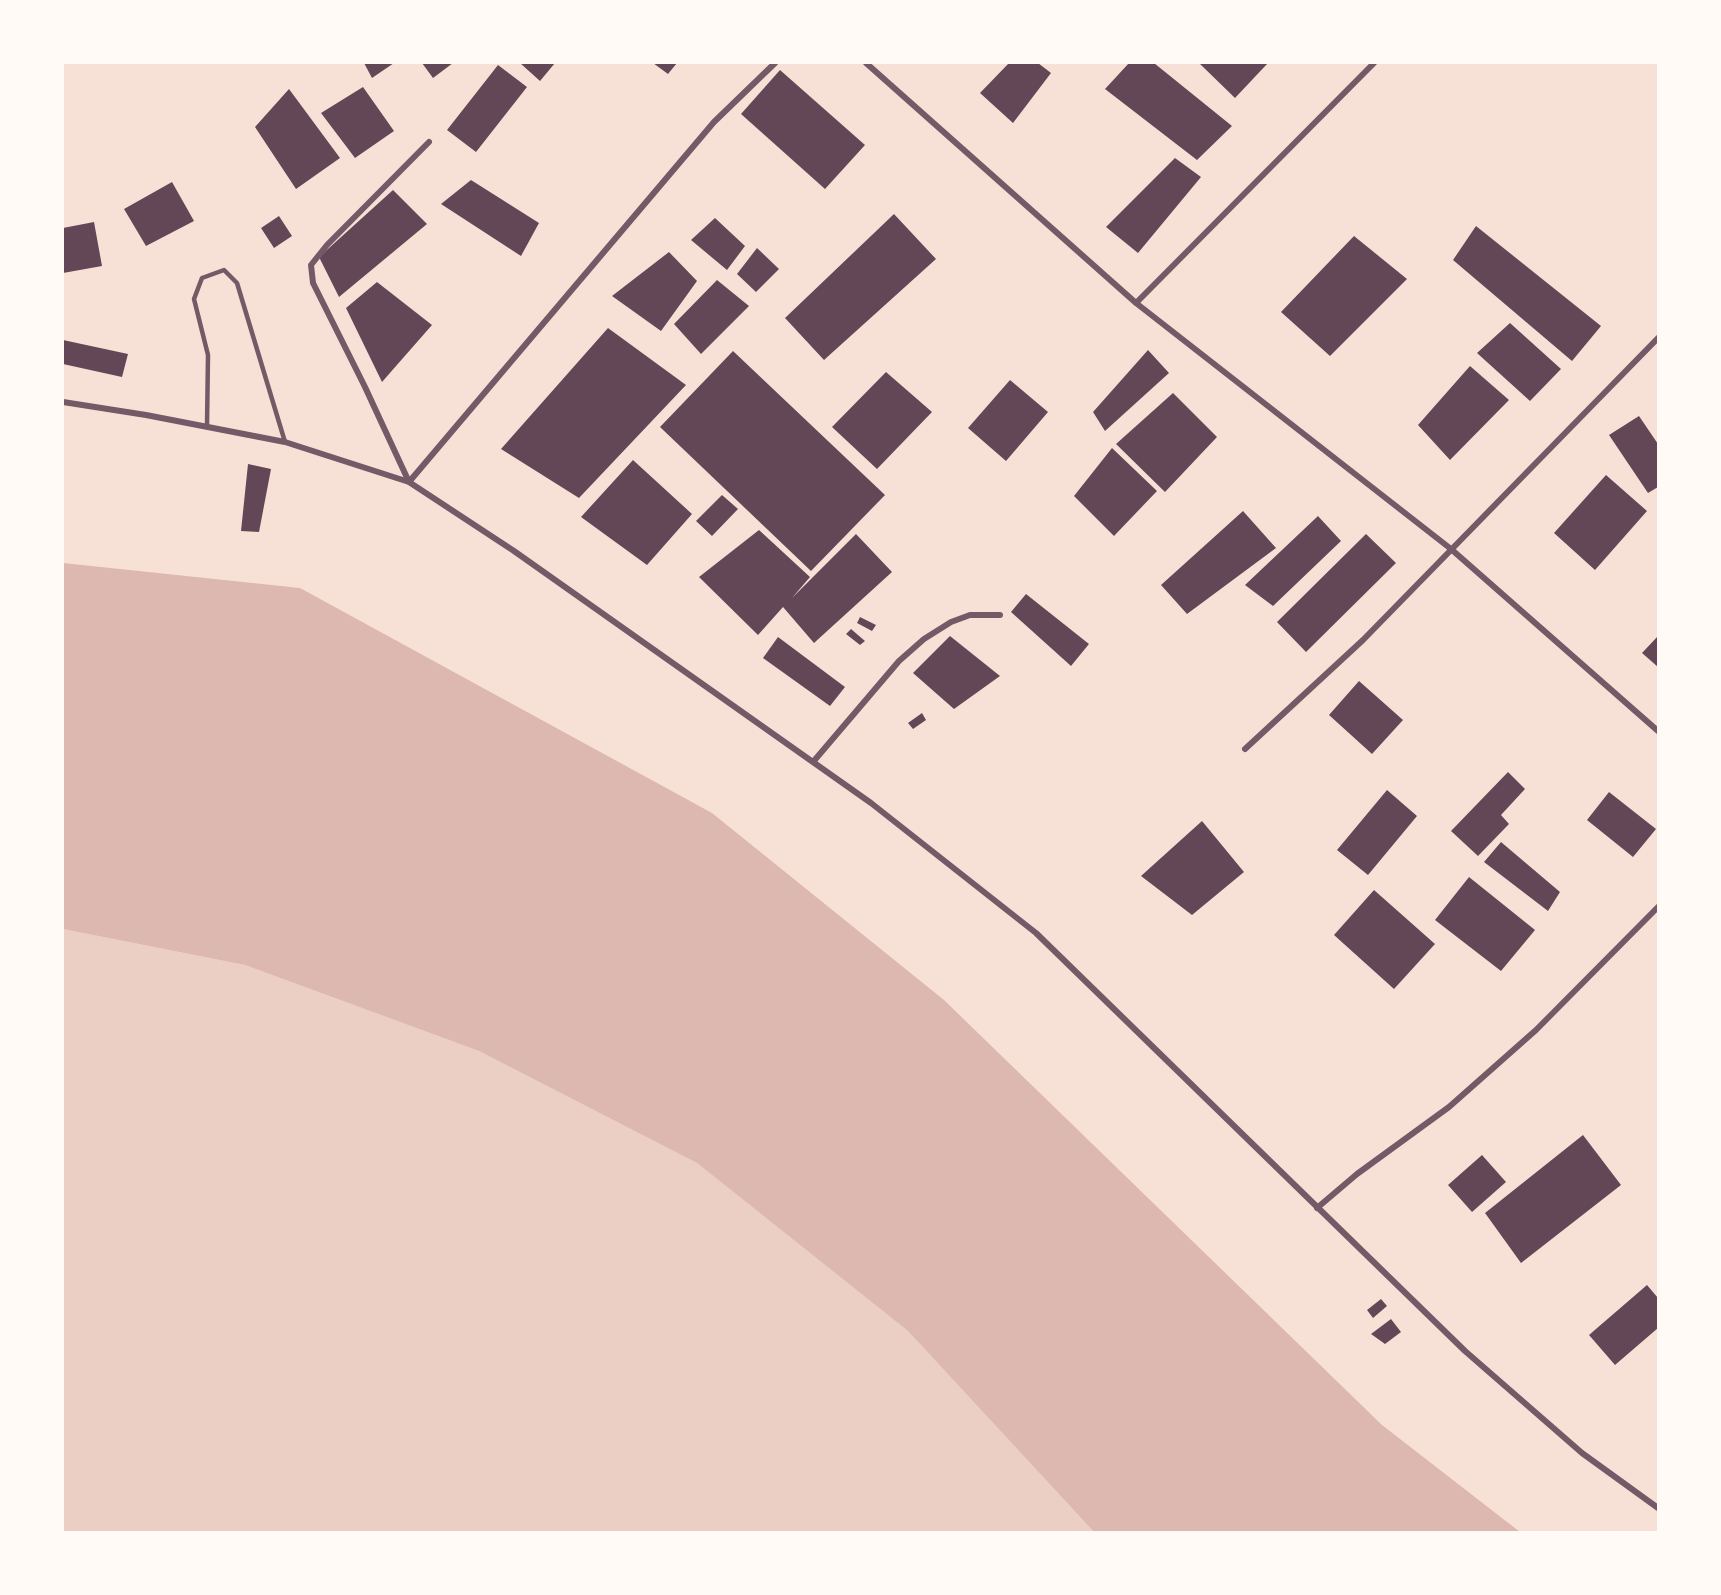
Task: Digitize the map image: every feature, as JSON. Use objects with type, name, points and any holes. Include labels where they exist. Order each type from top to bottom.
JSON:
[{"type":"street","points":[[409,482],[714,122],[775,63]]},
{"type":"street","points":[[866,63],[1136,303],[1451,549],[1658,731]]},
{"type":"street","points":[[1136,303],[1374,63]]},
{"type":"street","points":[[409,482],[314,283],[311,265],[327,245],[429,142]]},
{"type":"street","points":[[1245,749],[1363,640],[1658,338]]},
{"type":"street","points":[[63,402],[207,426],[285,442],[409,482],[514,551],[872,803],[1036,933],[1465,1352],[1582,1453],[1658,1508]]},
{"type":"street","points":[[813,762],[899,661],[924,639],[951,622],[970,615],[1000,615]]},
{"type":"street","points":[[1317,1208],[1357,1174],[1449,1107],[1536,1030],[1658,907]]},
{"type":"lane","points":[[207,426],[207,355],[194,299],[202,278],[224,270],[237,283],[285,442]]},
{"type":"shaded area","points":[[63,563],[300,588],[712,813],[944,1000],[1382,1425],[1520,1532],[1094,1532],[908,1331],[697,1163],[479,1051],[245,965],[63,929]]},
{"type":"shaded area","points":[[63,929],[245,965],[479,1051],[697,1163],[908,1331],[1094,1532],[63,1532]]},
{"type":"building","points":[[364,63],[394,63],[372,78]]},
{"type":"building","points":[[422,63],[453,63],[433,78]]},
{"type":"building","points":[[520,63],[555,63],[540,81]]},
{"type":"building","points":[[653,63],[677,63],[668,74]]},
{"type":"building","points":[[1009,63],[1038,63],[1051,73],[1013,123],[980,93]]},
{"type":"building","points":[[1129,63],[1154,63],[1232,126],[1197,160],[1105,89]]},
{"type":"building","points":[[1199,63],[1268,63],[1235,98]]},
{"type":"building","points":[[498,65],[527,87],[476,152],[447,130]]},
{"type":"building","points":[[780,70],[865,145],[825,189],[741,114]]},
{"type":"building","points":[[363,87],[394,131],[355,158],[321,113]]},
{"type":"building","points":[[289,89],[340,158],[296,189],[255,127]]},
{"type":"building","points":[[1175,158],[1201,177],[1138,253],[1106,227]]},
{"type":"building","points":[[471,180],[539,223],[521,256],[441,204]]},
{"type":"building","points":[[172,182],[194,221],[146,246],[124,209]]},
{"type":"building","points":[[393,190],[427,224],[339,297],[319,257]]},
{"type":"building","points":[[894,214],[936,259],[824,360],[785,318]]},
{"type":"building","points":[[279,216],[292,236],[274,248],[261,228]]},
{"type":"building","points":[[715,218],[745,246],[727,270],[691,240]]},
{"type":"building","points":[[94,222],[102,266],[63,273],[63,228]]},
{"type":"building","points":[[1476,226],[1601,326],[1572,361],[1453,260]]},
{"type":"building","points":[[1354,236],[1407,279],[1330,356],[1281,312]]},
{"type":"building","points":[[757,248],[779,269],[756,292],[737,274]]},
{"type":"building","points":[[669,252],[697,281],[661,331],[612,296]]},
{"type":"building","points":[[717,280],[749,306],[701,354],[674,324]]},
{"type":"building","points":[[377,282],[432,325],[382,382],[346,308]]},
{"type":"building","points":[[1510,323],[1561,369],[1530,401],[1477,353]]},
{"type":"building","points":[[608,328],[686,385],[579,498],[501,449]]},
{"type":"building","points":[[63,340],[128,354],[122,377],[63,364]]},
{"type":"building","points":[[1148,350],[1169,373],[1105,431],[1093,412]]},
{"type":"building","points":[[733,351],[885,495],[811,571],[660,427]]},
{"type":"building","points":[[1470,366],[1509,400],[1450,460],[1418,425]]},
{"type":"building","points":[[886,372],[932,412],[877,469],[832,427]]},
{"type":"building","points":[[1010,380],[1048,412],[1006,461],[968,428]]},
{"type":"building","points":[[1173,393],[1217,437],[1165,492],[1116,444]]},
{"type":"building","points":[[1639,416],[1658,444],[1658,487],[1648,493],[1609,435]]},
{"type":"building","points":[[1112,448],[1157,491],[1114,536],[1074,496]]},
{"type":"building","points":[[633,460],[692,514],[647,565],[581,517]]},
{"type":"building","points":[[248,464],[271,469],[259,532],[241,531]]},
{"type":"building","points":[[1606,475],[1647,511],[1595,570],[1554,533]]},
{"type":"building","points":[[722,495],[738,509],[712,536],[696,521]]},
{"type":"building","points":[[1243,511],[1276,548],[1187,614],[1161,585]]},
{"type":"building","points":[[1318,516],[1341,541],[1273,606],[1245,585]]},
{"type":"building","points":[[759,530],[810,577],[792,598],[856,534],[892,572],[814,643],[783,607],[758,635],[699,577]]},
{"type":"building","points":[[1366,534],[1396,563],[1306,652],[1277,622]]},
{"type":"building","points":[[1026,594],[1089,644],[1071,666],[1011,612]]},
{"type":"building","points":[[860,617],[876,625],[872,631],[857,623]]},
{"type":"building","points":[[851,629],[865,641],[860,645],[846,634]]},
{"type":"building","points":[[950,636],[1000,676],[954,709],[913,673]]},
{"type":"building","points":[[1658,636],[1658,667],[1642,653]]},
{"type":"building","points":[[778,637],[845,687],[830,706],[763,658]]},
{"type":"building","points":[[1359,681],[1403,720],[1372,754],[1329,715]]},
{"type":"building","points":[[922,713],[926,720],[913,729],[908,723]]},
{"type":"building","points":[[1508,772],[1525,789],[1501,815],[1509,824],[1478,856],[1451,831]]},
{"type":"building","points":[[1387,790],[1417,816],[1368,875],[1337,850]]},
{"type":"building","points":[[1609,792],[1656,829],[1633,857],[1587,820]]},
{"type":"building","points":[[1202,821],[1244,872],[1192,915],[1141,876]]},
{"type":"building","points":[[1501,842],[1560,892],[1548,911],[1484,862]]},
{"type":"building","points":[[1469,877],[1535,930],[1501,971],[1435,920]]},
{"type":"building","points":[[1374,890],[1435,944],[1394,989],[1334,935]]},
{"type":"building","points":[[1583,1135],[1621,1185],[1521,1263],[1485,1213]]},
{"type":"building","points":[[1482,1155],[1506,1182],[1472,1212],[1448,1185]]},
{"type":"building","points":[[1647,1285],[1658,1298],[1658,1328],[1615,1365],[1589,1335]]},
{"type":"building","points":[[1381,1299],[1387,1306],[1373,1318],[1367,1310]]},
{"type":"building","points":[[1391,1319],[1401,1332],[1385,1344],[1371,1334]]}]
